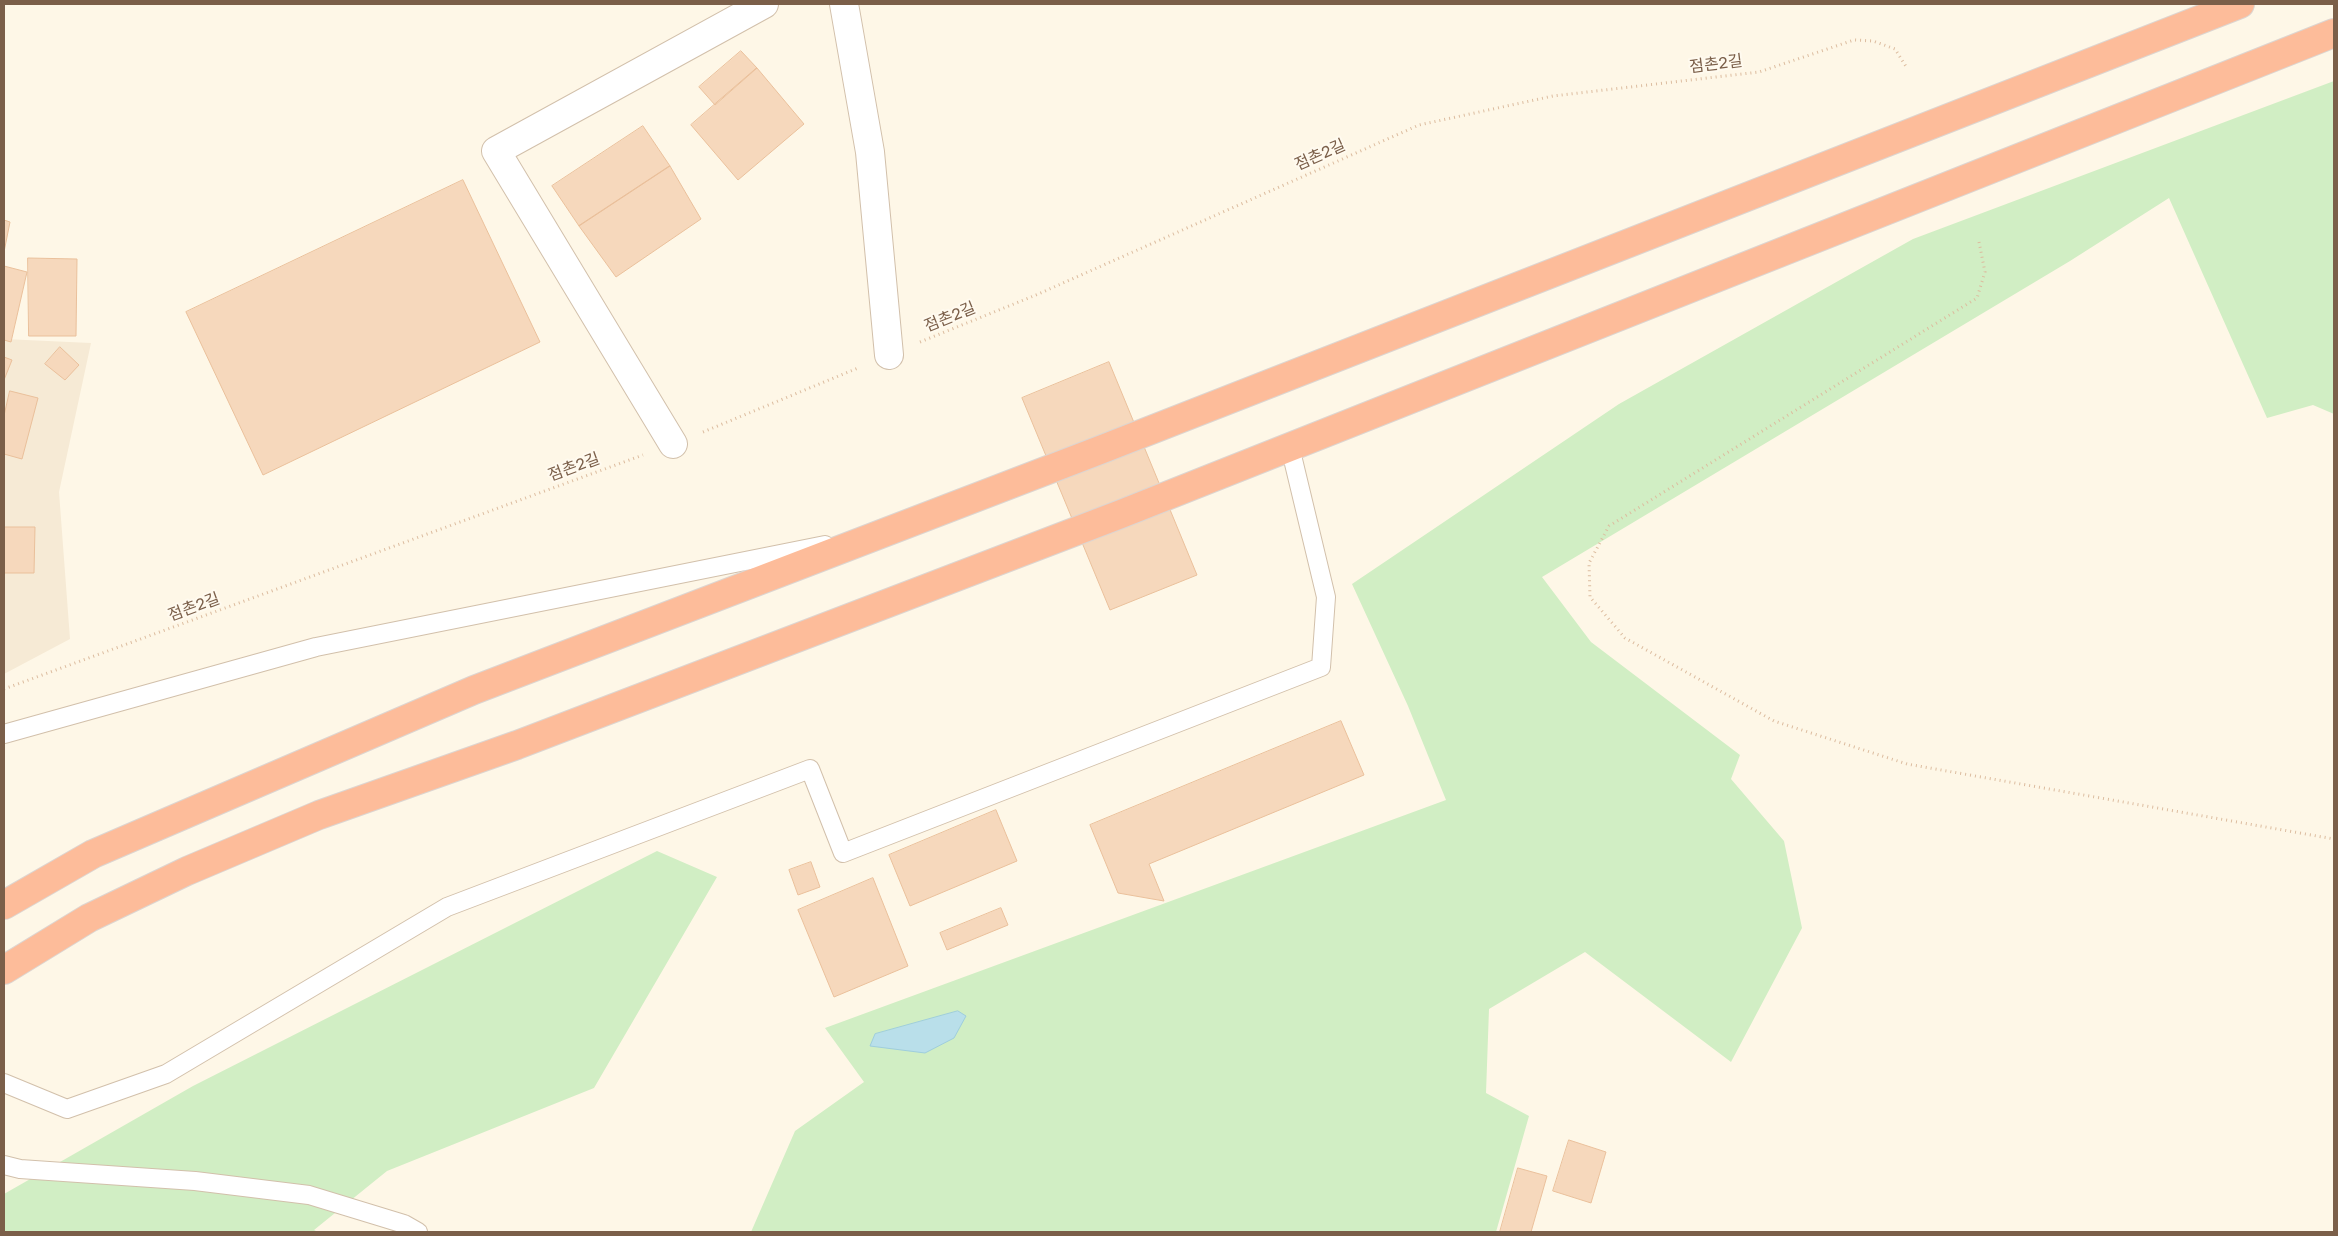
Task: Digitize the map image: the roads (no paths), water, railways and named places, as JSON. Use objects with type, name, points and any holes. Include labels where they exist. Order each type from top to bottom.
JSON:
[{"type":"highway","points":[[4,905],[93,854],[474,690],[1100,450],[2240,4]]},
{"type":"highway","points":[[4,970],[88,918],[187,871],[319,815],[526,742],[1121,514],[2334,33]]},
{"type":"street","points":[[673,444],[496,151],[764,4]]},
{"type":"street","points":[[844,4],[870,152],[889,355]]},
{"type":"lane","points":[[4,1083],[67,1109],[166,1074],[447,907],[810,769],[843,853],[1320,667],[1326,597],[1290,447]]},
{"type":"lane","points":[[4,734],[316,647],[884,533]]},
{"type":"lane","points":[[4,1165],[20,1169],[195,1181],[309,1195],[404,1224],[418,1232]]},
{"type":"water","points":[[958,1011],[966,1016],[954,1038],[925,1053],[870,1046],[875,1034]]}]
